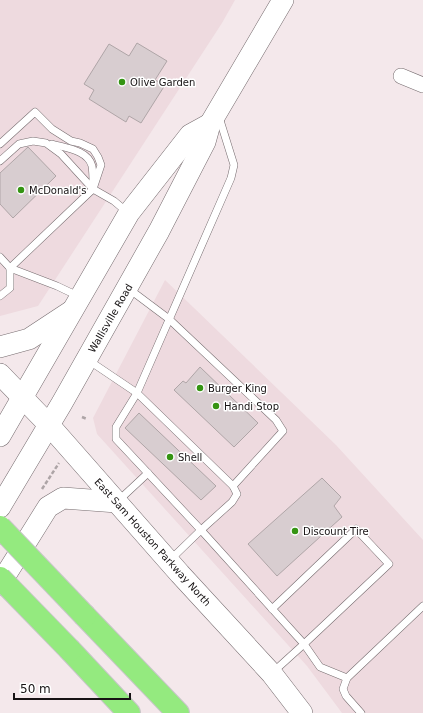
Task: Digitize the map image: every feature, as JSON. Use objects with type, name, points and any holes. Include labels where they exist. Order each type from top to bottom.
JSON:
[{"type":"highway","points":[[0,527],[178,713]]},
{"type":"highway","points":[[0,578],[129,713]]},
{"type":"main road","name":"Wallisville Road","points":[[0,507],[49,425],[159,231],[205,142],[213,118],[283,0]]},
{"type":"main road","points":[[0,436],[129,213],[190,135],[213,118]]},
{"type":"main road","points":[[0,347],[29,339],[76,304]]},
{"type":"main road","name":"East Sam Houston Parkway North","points":[[0,374],[49,425],[168,561],[272,674],[302,713]]},
{"type":"main road","points":[[0,584],[48,507],[63,498],[117,502]]},
{"type":"street","points":[[401,76],[423,85]]},
{"type":"lane","points":[[0,144],[35,112],[52,129],[71,141],[93,149],[101,165],[93,189],[10,268],[10,288],[0,296]]},
{"type":"lane","points":[[213,118],[234,165],[231,178],[137,393],[116,427],[116,439],[272,608],[304,644],[320,667],[347,678]]},
{"type":"lane","points":[[0,161],[19,144],[33,141],[77,151],[85,155],[90,160],[93,189]]},
{"type":"lane","points":[[46,143],[62,154],[93,189],[114,201],[129,213]]},
{"type":"lane","points":[[0,257],[10,268],[57,286],[76,304]]},
{"type":"lane","points":[[127,288],[169,319],[276,420],[282,430],[233,486]]},
{"type":"lane","points":[[86,358],[137,393],[233,486],[237,494],[232,502],[168,561]]},
{"type":"lane","points":[[117,502],[148,473]]},
{"type":"lane","points":[[272,608],[356,529],[389,564],[272,674]]},
{"type":"lane","points":[[361,713],[346,696],[344,689],[347,678],[423,606]]},
{"type":"shaded area","points":[[0,0],[235,0],[222,23],[38,306],[0,316]]},
{"type":"shaded area","points":[[165,280],[336,445],[423,540],[423,713],[342,713],[307,666],[97,434],[93,418]]},
{"type":"building","name":"Olive Garden","points":[[137,43],[167,61],[155,80],[165,85],[141,123],[129,116],[126,122],[89,99],[94,90],[84,84],[109,44],[129,56]]},
{"type":"building","name":"McDonald's","points":[[28,147],[56,176],[13,218],[0,204],[0,173]]},
{"type":"building","name":"Handi Stop","points":[[200,367],[258,423],[234,447],[174,390],[183,381],[186,383]]},
{"type":"building","name":"Shell","points":[[139,413],[216,486],[201,500],[125,428]]},
{"type":"building","name":"Discount Tire","points":[[322,478],[341,497],[334,506],[342,517],[277,576],[248,544]]},
{"type":"place","name":"Olive Garden","points":[[122,82]]},
{"type":"place","name":"McDonald's","points":[[21,190]]},
{"type":"place","name":"Burger King","points":[[200,388]]},
{"type":"place","name":"Handi Stop","points":[[216,406]]},
{"type":"place","name":"Shell","points":[[170,457]]},
{"type":"place","name":"Discount Tire","points":[[295,531]]}]
